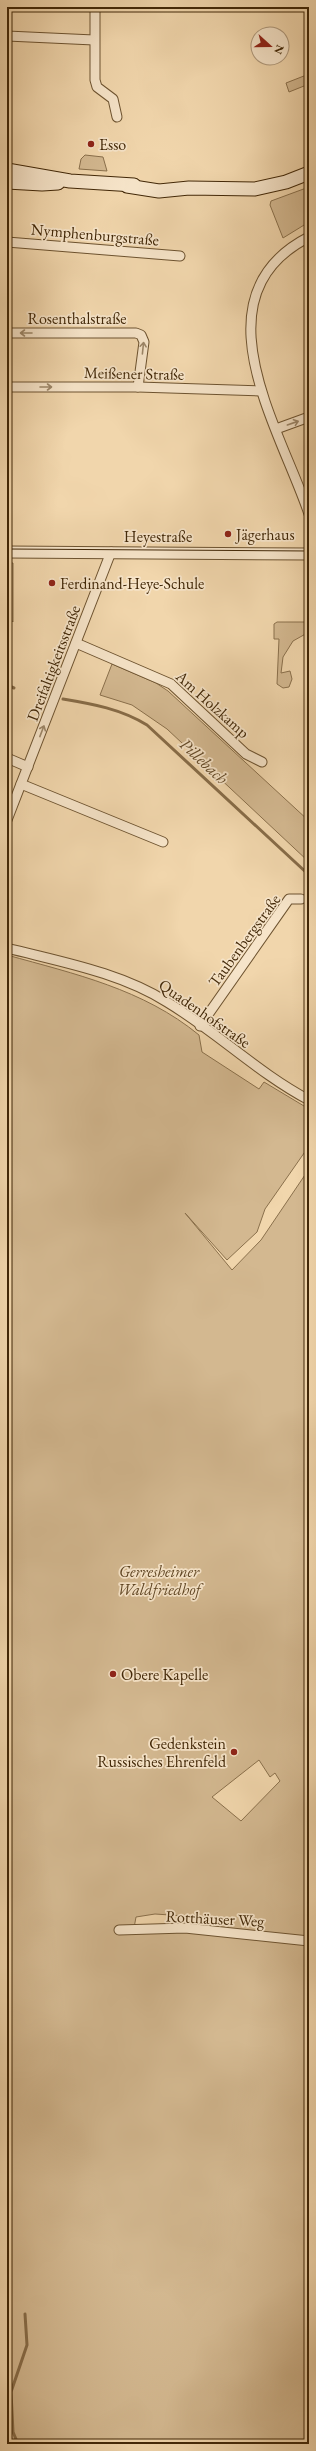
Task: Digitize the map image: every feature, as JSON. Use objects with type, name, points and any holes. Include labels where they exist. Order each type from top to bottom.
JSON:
[{"type":"main road","points":[[7,170],[70,182],[127,186],[159,191],[189,188],[255,189],[286,182],[309,173]]},
{"type":"main road","points":[[7,175],[26,177],[42,184]]},
{"type":"main road","points":[[7,182],[42,184],[70,182]]},
{"type":"street","points":[[95,7],[94,40],[97,87],[113,99],[117,117]]},
{"type":"street","points":[[7,36],[94,40]]},
{"type":"street","points":[[309,237],[290,247],[274,262],[261,281],[254,300],[250,339],[261,391],[309,514]]},
{"type":"street","name":"Nymphenburgstraße","points":[[7,242],[180,256]]},
{"type":"street","name":"Rosenthalstraße","points":[[7,333],[136,333],[141,335],[144,342],[138,387]]},
{"type":"street","name":"Meißener Straße","points":[[7,387],[138,387],[261,391]]},
{"type":"street","points":[[276,429],[309,418]]},
{"type":"street","name":"Heyestraße","points":[[7,552],[309,554]]},
{"type":"street","name":"Dreifaltigkeitsstraße","points":[[7,820],[111,552]]},
{"type":"street","name":"Am Holzkamp","points":[[76,643],[171,684],[246,754],[262,762]]},
{"type":"street","points":[[7,758],[28,767]]},
{"type":"street","points":[[21,784],[163,842]]},
{"type":"street","name":"Taubenbergstraße","points":[[200,1026],[289,899],[301,899]]},
{"type":"street","name":"Quadenhofstraße","points":[[7,948],[104,974],[134,985],[167,1002],[268,1076],[309,1100]]},
{"type":"street","name":"Rotthäuser Weg","points":[[119,1930],[185,1928],[309,1941]]},
{"type":"green space","points":[[309,74],[309,84],[289,92],[286,83]]},
{"type":"green space","points":[[85,155],[103,157],[107,171],[79,169],[81,159]]},
{"type":"green space","points":[[309,187],[309,222],[283,238],[270,205],[271,201]]},
{"type":"green space","points":[[7,563],[13,563],[13,622],[7,615]]},
{"type":"green space","points":[[277,622],[306,622],[309,632],[293,641],[283,657],[281,673],[290,671],[292,679],[289,687],[283,688],[277,684],[279,639],[274,639],[274,624]]},
{"type":"green space","points":[[112,664],[156,683],[168,691],[309,821],[309,862],[167,729],[132,705],[100,695]]},
{"type":"green space","name":"Gerresheimer Waldfriedhof","points":[[7,955],[58,969],[132,994],[177,1019],[199,1035],[202,1052],[259,1089],[264,1082],[309,1109],[309,1146],[265,1209],[257,1232],[227,1260],[185,1213],[232,1270],[261,1240],[309,1169],[309,2444],[7,2444]],"holes":[[[259,1760],[270,1777],[275,1773],[280,1781],[241,1821],[212,1797]],[[155,1914],[200,1917],[199,1927],[134,1928],[136,1917]]]},
{"type":"waterway","name":"Pillebach","points":[[7,685],[14,688]]},
{"type":"waterway","name":"Pillebach","points":[[63,699],[96,705],[117,711],[137,719],[147,725],[309,875]]},
{"type":"waterway","points":[[18,2444],[13,2432],[11,2392],[27,2345],[25,2314]]},
{"type":"tram line","points":[[7,549],[309,551]]},
{"type":"place","name":"Esso","points":[[91,144]]},
{"type":"place","name":"Jägerhaus","points":[[228,534]]},
{"type":"place","name":"Ferdinand-Heye-Schule","points":[[52,583]]},
{"type":"place","name":"Obere Kapelle","points":[[113,1674]]},
{"type":"place","name":"Gedenkstein Russisches Ehrenfeld","points":[[234,1752]]}]
